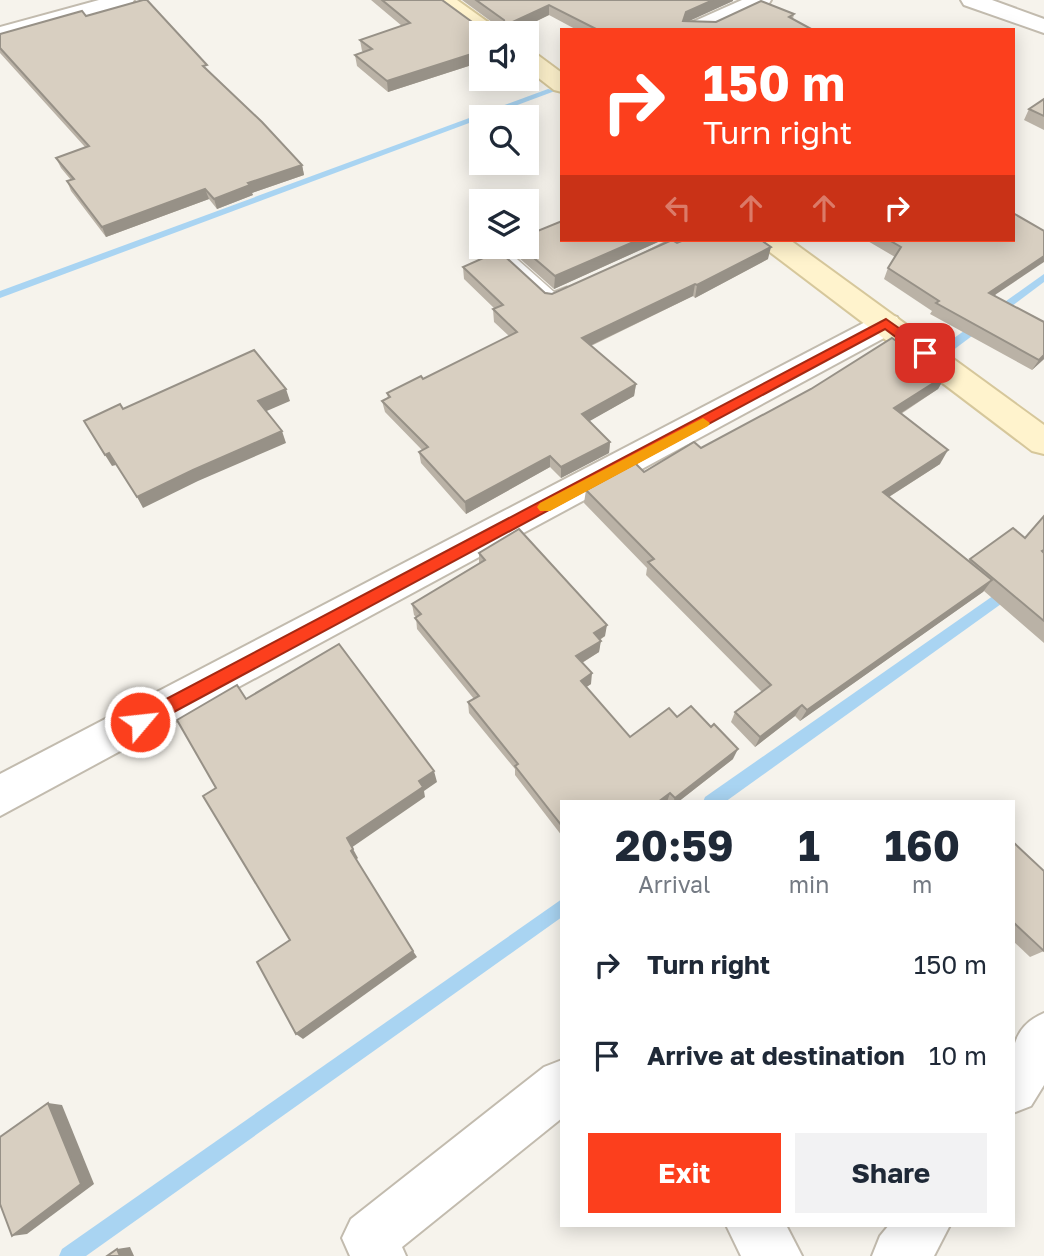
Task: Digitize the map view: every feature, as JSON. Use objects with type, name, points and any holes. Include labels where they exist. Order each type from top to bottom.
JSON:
[{"type":"street","points":[[0,34],[123,0]]},
{"type":"street","points":[[442,0],[474,21]]},
{"type":"street","points":[[698,28],[760,0]]},
{"type":"street","points":[[978,1],[1044,27]]},
{"type":"street","points":[[1024,40],[1044,27]]},
{"type":"street","points":[[539,67],[560,83]]},
{"type":"street","points":[[775,242],[1044,442]]},
{"type":"street","points":[[0,796],[886,324]]},
{"type":"street","points":[[1015,1085],[1044,1038]]},
{"type":"street","points":[[378,1256],[370,1238],[560,1087]]},
{"type":"street","points":[[754,1227],[774,1256]]},
{"type":"street","points":[[900,1256],[922,1227]]},
{"type":"lane","points":[[635,261],[678,242]]},
{"type":"lane","points":[[507,259],[552,299],[587,283]]},
{"type":"building","points":[[147,0],[207,65],[203,66],[262,122],[302,165],[248,183],[250,185],[214,199],[205,189],[102,227],[67,181],[74,179],[56,158],[89,146],[0,48],[0,34],[82,11],[86,16]]},
{"type":"building","points":[[382,0],[442,0],[471,21],[469,55],[387,81],[355,55],[372,49],[360,40],[410,23]]},
{"type":"building","points":[[476,0],[713,0],[686,12],[683,21],[716,22],[761,1],[794,14],[789,17],[809,28],[594,28],[549,5],[515,21],[504,21]]},
{"type":"building","points":[[1044,99],[1044,116],[1029,109]]},
{"type":"building","points":[[1015,214],[1044,231],[1044,256],[989,293],[1044,322],[1044,355],[1039,360],[936,303],[939,301],[888,268],[901,247],[892,242],[1015,242]]},
{"type":"building","points":[[560,222],[560,242],[633,242],[555,276],[535,259],[539,259],[539,230]]},
{"type":"building","points":[[668,242],[764,242],[771,247],[697,285],[582,338],[636,384],[582,414],[610,442],[561,467],[550,456],[465,502],[419,452],[428,447],[382,401],[390,397],[387,393],[421,376],[423,379],[517,332],[493,309],[503,305],[463,267],[481,259],[508,259],[545,293],[552,294]]},
{"type":"building","points":[[892,338],[946,375],[894,408],[948,450],[883,492],[992,580],[807,710],[802,705],[760,737],[735,712],[771,685],[648,562],[654,559],[586,490],[635,463],[644,472],[694,442],[701,448],[811,389]]},
{"type":"building","points":[[254,350],[286,389],[258,401],[282,431],[137,497],[109,453],[105,455],[84,421],[120,404],[123,409]]},
{"type":"building","points":[[1044,516],[1044,621],[970,559],[1013,528],[1025,538]]},
{"type":"building","points":[[519,529],[607,625],[594,633],[601,641],[576,656],[592,673],[581,681],[630,737],[669,708],[677,717],[691,706],[711,727],[714,724],[738,749],[675,798],[670,793],[661,800],[560,800],[560,823],[515,766],[518,764],[468,702],[479,696],[415,618],[421,614],[412,604],[485,560],[479,553]]},
{"type":"building","points":[[339,644],[434,771],[419,781],[423,787],[347,838],[353,849],[351,851],[413,951],[296,1034],[257,962],[290,940],[203,796],[216,788],[177,720],[237,685],[246,699]]},
{"type":"building","points":[[1015,844],[1044,871],[1044,951],[1015,924]]},
{"type":"building","points":[[48,1103],[81,1184],[12,1236],[0,1204],[0,1137]]},
{"type":"building","points":[[117,1249],[120,1256],[107,1256]]},
{"type":"waterway","points":[[0,295],[551,91]]},
{"type":"waterway","points":[[944,351],[1044,277]]},
{"type":"waterway","points":[[714,800],[1010,590]]},
{"type":"waterway","points":[[69,1256],[560,908]]},
{"type":"slow traffic","points":[[545,507],[703,423]]},
{"type":"route","points":[[140,722],[886,324],[925,353]]}]
